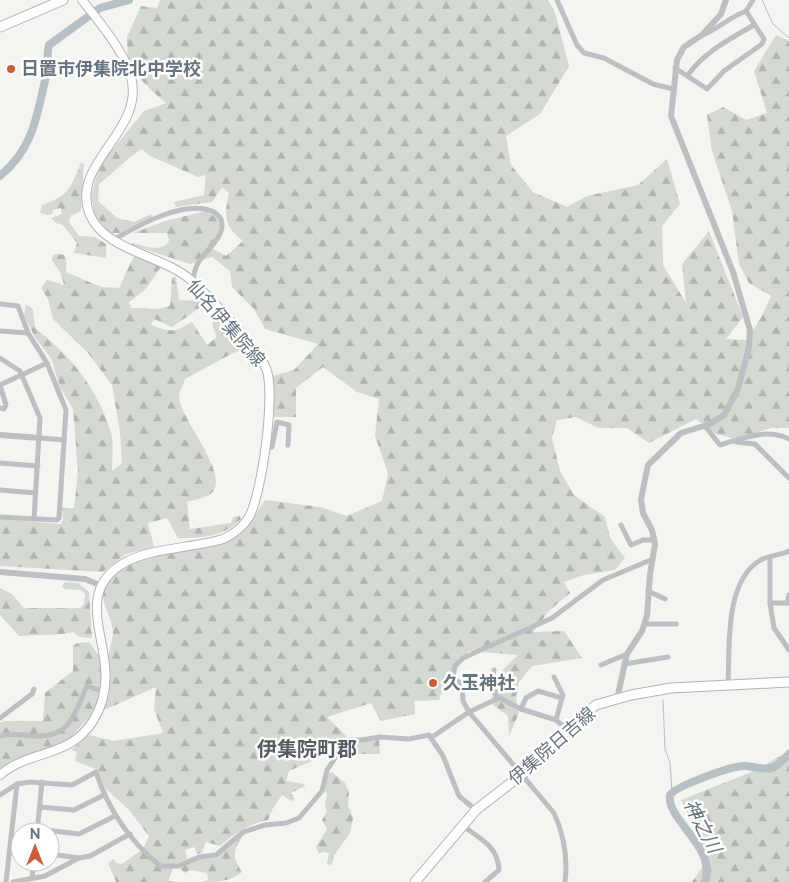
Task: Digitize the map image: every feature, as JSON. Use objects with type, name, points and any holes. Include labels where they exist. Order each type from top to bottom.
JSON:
[{"type":"main road","points":[[0,27],[63,0]]},
{"type":"main road","name":"仙名伊集院線","points":[[0,775],[12,766],[57,751],[80,736],[94,720],[104,692],[105,663],[96,614],[97,600],[102,586],[113,572],[130,560],[215,541],[236,531],[249,516],[255,502],[271,398],[266,369],[252,348],[192,281],[170,265],[113,240],[93,221],[87,205],[87,190],[96,166],[128,115],[132,85],[129,72],[122,57],[82,0]]},
{"type":"main road","name":"伊集院日吉線","points":[[414,882],[476,810],[521,776],[547,753],[568,730],[596,706],[617,699],[670,688],[789,682]]},
{"type":"street","points":[[557,0],[577,45],[584,52],[604,58],[652,84],[673,89]]},
{"type":"street","points":[[702,35],[721,14],[726,0]]},
{"type":"street","points":[[617,699],[627,654],[645,624],[654,540],[641,499],[648,465],[682,433],[717,420],[730,408],[738,389],[749,347],[750,330],[733,272],[671,116],[675,67],[684,47],[702,35],[720,28],[736,15],[746,12],[753,0]]},
{"type":"street","points":[[675,67],[707,89],[724,71],[762,44],[764,39],[746,12]]},
{"type":"street","points":[[688,75],[696,64],[708,54],[754,25]]},
{"type":"street","points":[[113,240],[150,220],[170,213],[187,209],[209,210],[218,214],[221,219],[221,229],[197,266],[192,281]]},
{"type":"street","points":[[0,304],[18,306],[28,334],[47,363],[66,410],[59,518],[56,520],[0,516]]},
{"type":"street","points":[[0,331],[28,334]]},
{"type":"street","points":[[0,358],[11,363],[22,374],[39,411],[40,438],[34,519]]},
{"type":"street","points":[[0,408],[4,409],[6,405],[0,385],[47,363]]},
{"type":"street","points":[[264,449],[272,447],[277,422],[289,425],[288,445]]},
{"type":"street","points":[[705,426],[720,445],[765,433],[777,433],[789,439]]},
{"type":"street","points":[[0,435],[64,440]]},
{"type":"street","points":[[732,442],[755,444],[789,478]]},
{"type":"street","points":[[0,464],[38,466]]},
{"type":"street","points":[[0,490],[36,493]]},
{"type":"street","points":[[621,525],[631,545],[643,540],[654,540]]},
{"type":"street","points":[[728,684],[730,665],[727,648],[732,607],[746,572],[760,560],[789,552]]},
{"type":"street","points":[[770,558],[770,603],[774,628],[786,638],[789,650]]},
{"type":"street","points":[[565,882],[567,861],[559,824],[554,813],[521,776],[470,712],[463,701],[462,686],[453,676],[455,666],[462,658],[552,618],[603,580],[653,559]]},
{"type":"street","points":[[0,572],[85,579],[102,586]]},
{"type":"street","points":[[648,591],[665,599]]},
{"type":"street","points":[[770,603],[788,603],[789,594]]},
{"type":"street","points":[[645,624],[676,624]]},
{"type":"street","points":[[601,665],[627,654]]},
{"type":"street","points":[[624,664],[668,657]]},
{"type":"street","points":[[494,670],[491,683],[492,691],[498,698],[521,709],[556,720],[568,730]]},
{"type":"street","points":[[554,677],[563,695],[556,720]]},
{"type":"street","points":[[0,736],[10,734],[38,736],[57,733],[66,728],[74,718],[87,686],[104,692]]},
{"type":"street","points":[[1,717],[32,694],[34,689]]},
{"type":"street","points":[[521,709],[526,698],[538,691],[562,698]]},
{"type":"street","points":[[432,737],[470,712],[498,698]]},
{"type":"street","points":[[0,795],[17,784],[42,782],[72,785],[96,772],[104,795],[115,816],[145,854],[162,867],[178,866],[205,855],[216,855],[243,832],[265,825],[286,823],[304,814],[322,791],[327,770],[343,746],[349,742],[380,737],[409,739],[429,735],[443,756],[454,789],[465,802],[476,810]]},
{"type":"street","points":[[38,822],[42,782]]},
{"type":"street","points":[[6,882],[17,784]]},
{"type":"street","points":[[40,806],[74,810],[104,795]]},
{"type":"street","points":[[60,833],[79,834],[115,816]]},
{"type":"street","points":[[462,824],[494,850],[498,857],[499,870],[485,882]]},
{"type":"street","points":[[12,882],[44,876],[80,858],[90,856],[130,834]]},
{"type":"street","points":[[60,855],[80,858]]},
{"type":"street","points":[[32,878],[33,872]]},
{"type":"street","points":[[44,876],[48,882]]},
{"type":"green space","points":[[160,0],[548,0],[555,12],[569,66],[540,114],[506,136],[511,165],[533,192],[567,207],[587,196],[638,185],[667,159],[680,204],[662,226],[663,265],[686,303],[682,264],[709,231],[743,317],[726,339],[747,340],[762,316],[771,296],[749,283],[739,264],[732,211],[712,151],[707,115],[723,107],[746,120],[767,113],[754,71],[776,35],[789,41],[789,428],[771,428],[736,439],[716,434],[696,419],[649,443],[627,428],[598,428],[576,417],[557,420],[552,438],[560,471],[574,495],[605,517],[610,538],[625,558],[615,570],[584,575],[564,582],[570,593],[549,611],[533,632],[564,631],[582,658],[532,666],[519,682],[516,698],[519,713],[509,736],[508,716],[493,705],[492,696],[495,682],[501,671],[518,655],[469,651],[448,674],[439,700],[414,701],[415,714],[381,721],[371,703],[327,717],[347,737],[379,738],[380,754],[328,754],[289,771],[286,781],[304,784],[305,786],[291,793],[295,799],[291,801],[282,795],[273,808],[268,820],[242,830],[220,846],[206,842],[202,853],[197,854],[194,847],[185,850],[187,859],[175,864],[168,881],[178,882],[116,882],[108,863],[114,859],[116,863],[122,864],[143,849],[149,836],[129,810],[105,788],[98,770],[75,761],[77,752],[71,750],[89,735],[114,741],[163,733],[154,709],[156,687],[91,716],[67,741],[16,759],[0,769],[0,723],[3,721],[43,721],[45,693],[73,671],[73,646],[77,643],[89,642],[102,660],[108,658],[113,632],[103,597],[106,584],[116,572],[130,563],[147,557],[221,542],[236,535],[249,524],[265,500],[320,507],[347,516],[382,501],[388,473],[375,436],[379,399],[357,392],[323,367],[296,388],[296,417],[274,417],[272,376],[294,370],[318,344],[265,329],[254,309],[232,287],[230,271],[212,257],[190,264],[131,245],[133,243],[152,248],[162,247],[169,241],[167,233],[133,233],[165,221],[205,211],[217,217],[220,226],[214,239],[213,249],[226,256],[243,241],[228,225],[226,208],[229,193],[222,187],[212,202],[176,207],[174,202],[204,195],[206,175],[198,177],[150,156],[142,149],[99,184],[98,201],[117,218],[134,222],[151,214],[152,217],[120,233],[109,233],[94,213],[91,195],[104,160],[144,111],[166,103],[128,66],[127,37],[141,6],[157,8]]},
{"type":"green space","points":[[81,163],[84,163],[81,211],[71,216],[69,222],[79,236],[95,237],[106,244],[106,258],[74,253],[77,243],[63,225],[56,223],[51,218],[62,214],[61,208],[53,210],[52,214],[48,215],[40,213],[42,205],[58,198],[68,190]]},
{"type":"green space","points":[[53,255],[64,255],[66,259],[66,272],[101,287],[119,288],[134,256],[161,267],[145,290],[129,302],[131,308],[158,309],[170,306],[172,277],[176,277],[179,300],[201,301],[204,305],[172,327],[154,319],[151,325],[163,329],[176,330],[192,322],[207,345],[217,337],[208,311],[211,308],[245,350],[233,353],[185,379],[179,397],[188,420],[211,463],[215,476],[215,487],[209,495],[187,502],[190,529],[231,523],[233,517],[240,516],[241,519],[235,525],[220,533],[204,537],[178,538],[167,518],[148,523],[154,547],[126,554],[103,572],[0,566],[0,519],[61,524],[63,520],[62,508],[74,508],[78,472],[73,409],[60,387],[51,358],[36,339],[24,316],[26,304],[33,310],[35,328],[71,362],[98,401],[112,436],[112,471],[122,463],[120,432],[112,385],[88,353],[53,319],[48,299],[41,288],[47,280],[64,285],[61,274],[52,260]]},
{"type":"green space","points":[[66,582],[78,583],[89,592],[92,638],[80,637],[73,632],[19,636],[0,615],[0,588],[12,594],[24,608],[80,608],[84,604],[85,594],[81,590],[64,589],[62,586]]},
{"type":"green space","points":[[789,751],[789,882],[692,882],[708,858],[681,800],[754,771]]},
{"type":"green space","points":[[332,772],[345,783],[349,792],[348,805],[353,818],[350,833],[334,855],[332,865],[327,864],[329,853],[323,852],[319,854],[316,847],[327,829],[322,820],[327,811],[325,806],[327,795],[325,790],[328,774]]},
{"type":"green space","points":[[246,832],[235,851],[238,866],[242,872],[233,878],[223,881],[202,882],[208,880],[207,873],[190,870],[185,873],[179,868],[199,859],[217,858]]},
{"type":"waterway","points":[[0,176],[21,153],[33,128],[47,72],[49,45],[100,8],[129,0]]},
{"type":"waterway","points":[[762,0],[773,24],[789,38]]},
{"type":"waterway","points":[[663,700],[665,749],[670,763],[672,791]]},
{"type":"waterway","name":"神之川","points":[[705,882],[707,869],[704,857],[675,814],[670,795],[674,791],[704,777],[728,769],[744,766],[765,769],[773,767],[789,754]]},
{"type":"place","name":"日置市伊集院北中学校","points":[[11,69]]},
{"type":"place","name":"久玉神社","points":[[433,683]]},
{"type":"district","name":"伊集院町郡","points":[[307,749]]}]
